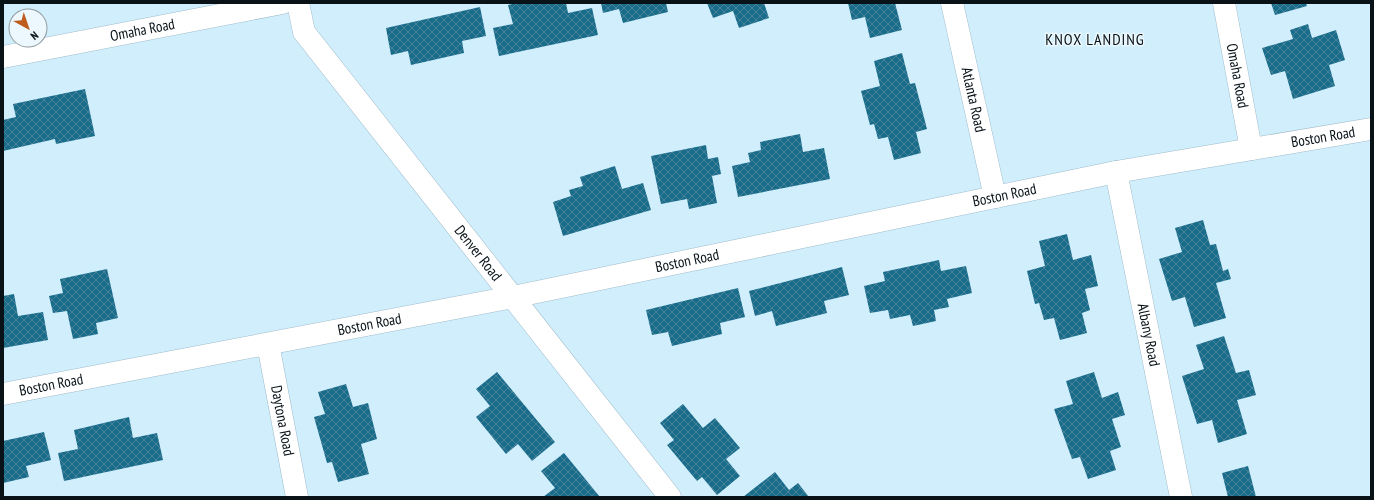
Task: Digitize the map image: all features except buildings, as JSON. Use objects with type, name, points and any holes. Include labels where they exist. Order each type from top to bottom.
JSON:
[{"type":"street","name":"Omaha Road","points":[[3,58],[282,3]]},
{"type":"street","name":"Denver Road","points":[[298,3],[304,32],[670,497]]},
{"type":"street","name":"Atlanta Road","points":[[952,3],[995,197]]},
{"type":"street","name":"Omaha Road","points":[[1224,3],[1251,148]]},
{"type":"street","name":"Boston Road","points":[[3,394],[513,297],[1116,172],[1251,148],[1371,129]]},
{"type":"street","name":"Albany Road","points":[[1116,172],[1181,497]]},
{"type":"street","name":"Daytona Road","points":[[268,344],[297,497]]},
{"type":"district","name":"KNOX LANDING","points":[[1095,39]]}]
